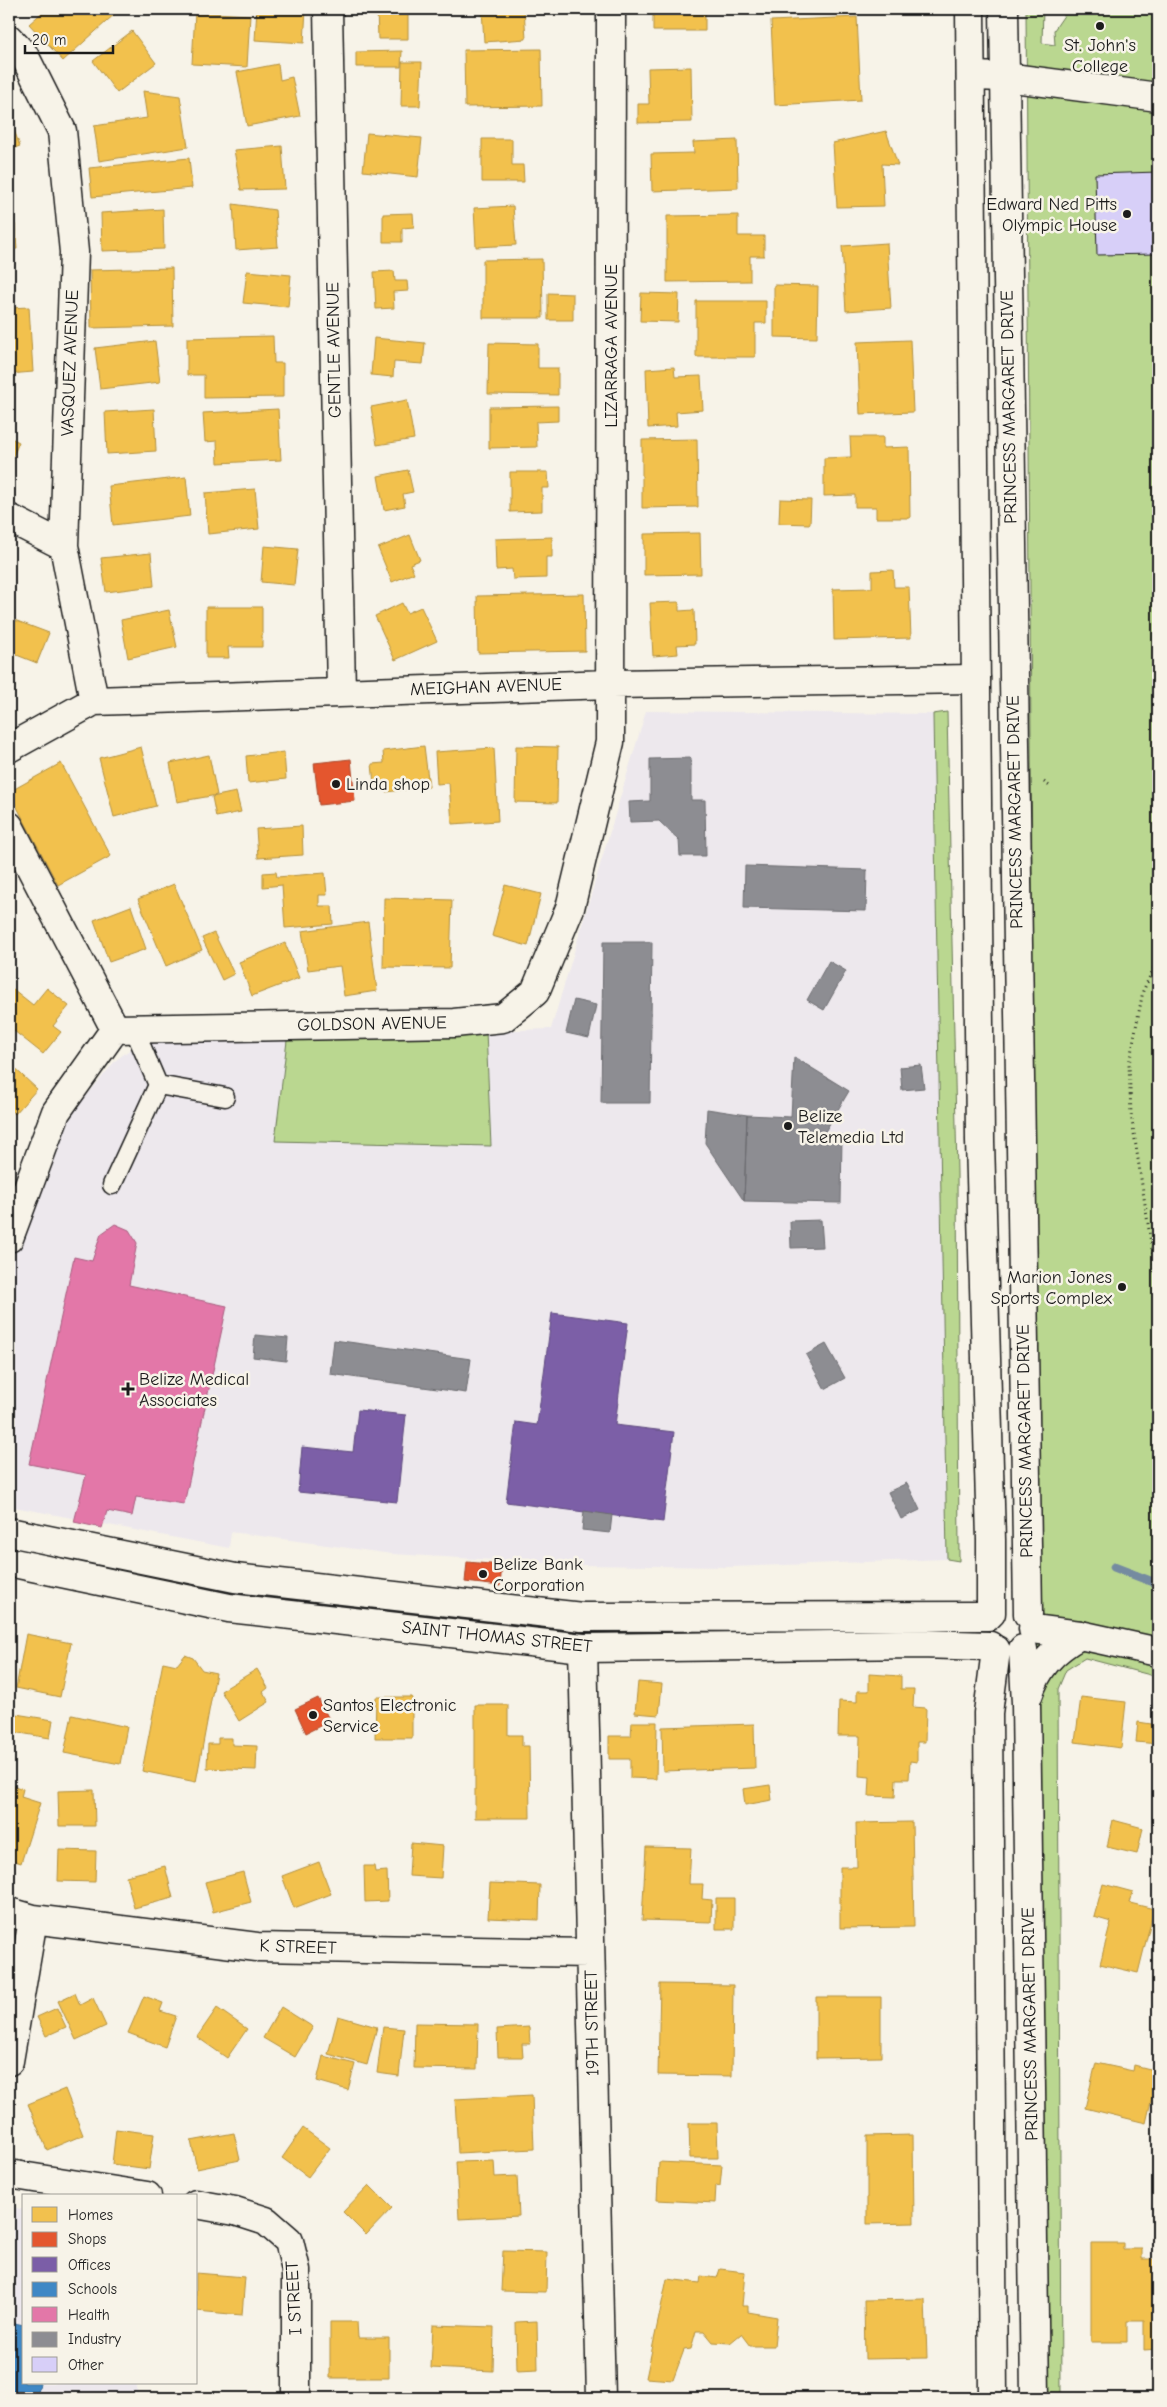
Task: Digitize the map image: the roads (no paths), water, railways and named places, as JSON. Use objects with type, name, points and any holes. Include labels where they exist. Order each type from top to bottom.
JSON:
[{"type":"street","name":"GENTLE AVENUE","points":[[328,9],[341,692]]},
{"type":"street","name":"LIZARRAGA AVENUE","points":[[611,684],[612,9]]},
{"type":"street","name":"PRINCESS MARGARET DRIVE","points":[[970,9],[980,1141],[991,1540],[989,1614]]},
{"type":"street","name":"PRINCESS MARGARET DRIVE","points":[[1004,9],[1028,1631],[1026,1703],[1035,2398]]},
{"type":"street","name":"VASQUEZ AVENUE","points":[[9,38],[24,55],[62,131],[74,252],[64,546],[94,701]]},
{"type":"street","points":[[971,76],[1005,77],[1158,97]]},
{"type":"street","points":[[9,518],[64,546]]},
{"type":"street","name":"MEIGHAN AVENUE","points":[[9,748],[94,701],[611,684],[976,678]]},
{"type":"street","name":"GOLDSON AVENUE","points":[[124,1029],[454,1023],[503,1018],[535,992],[570,908],[610,742],[611,684]]},
{"type":"street","points":[[9,826],[124,1029],[56,1112],[9,1238]]},
{"type":"street","name":"SAINT THOMAS STREET","points":[[9,1532],[235,1578],[582,1617],[989,1614]]},
{"type":"street","name":"SAINT THOMAS STREET","points":[[9,1562],[229,1608],[583,1648],[919,1644],[993,1648]]},
{"type":"street","points":[[452,1633],[455,1604]]},
{"type":"street","points":[[993,2398],[988,1722],[993,1648],[984,1632],[989,1614],[996,1608],[1010,1605],[1023,1609],[1028,1631]]},
{"type":"street","points":[[1028,1631],[1080,1635],[1158,1652]]},
{"type":"street","points":[[993,1648],[1010,1654],[1028,1631]]},
{"type":"street","points":[[1026,1703],[1032,1681],[1044,1662],[1060,1646],[1080,1635]]},
{"type":"street","name":"19TH STREET","points":[[583,1648],[601,2398]]},
{"type":"street","points":[[9,2061],[21,1915]]},
{"type":"street","name":"K STREET","points":[[21,1915],[257,1947],[590,1953]]},
{"type":"street","points":[[9,2174],[134,2194]]},
{"type":"street","name":"I STREET","points":[[198,2204],[235,2211],[266,2221],[289,2241],[296,2270],[296,2398]]},
{"type":"lane","points":[[124,1029],[158,1085],[225,1097]]},
{"type":"lane","points":[[112,1185],[158,1085]]},
{"type":"waterway","points":[[1114,1567],[1158,1584]]},
{"type":"place","name":"St. John's College","points":[[1100,26]]},
{"type":"place","name":"Edward Ned Pitts Olympic House","points":[[1127,214]]},
{"type":"place","name":"Linda shop","points":[[336,784]]},
{"type":"place","name":"Belize Telemedia Ltd","points":[[788,1126]]},
{"type":"place","name":"Marion Jones Sports Complex","points":[[1122,1287]]},
{"type":"place","name":"Belize Medical Associates","points":[[128,1389]]},
{"type":"place","name":"Belize Bank Corporation","points":[[483,1574]]},
{"type":"place","name":"Santos Electronic Service","points":[[313,1715]]}]
